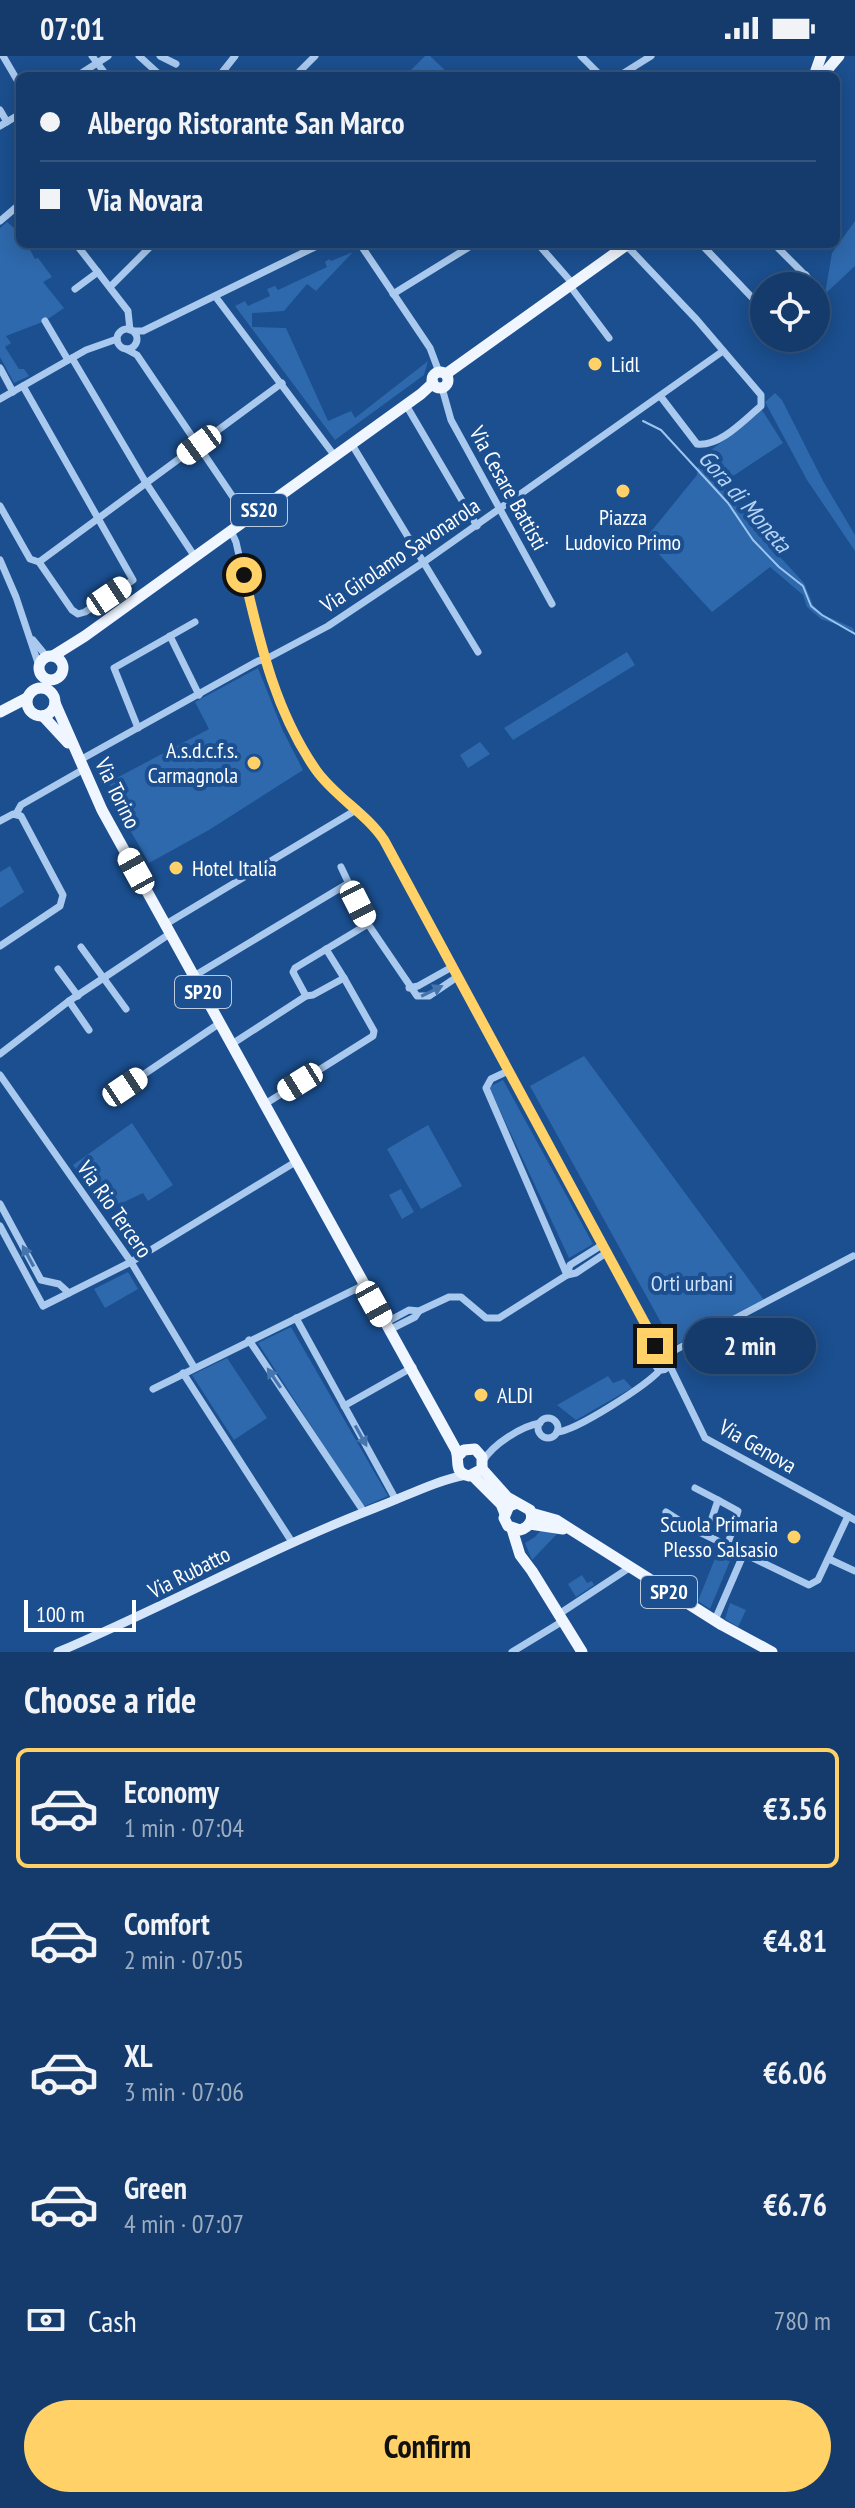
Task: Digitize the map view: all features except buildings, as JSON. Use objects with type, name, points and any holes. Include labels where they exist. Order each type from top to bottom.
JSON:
[{"type":"main road","points":[[825,72],[839,56]]},
{"type":"main road","name":"SS20","points":[[45,663],[623,248]]},
{"type":"main road","name":"SS20","points":[[63,665],[85,636]]},
{"type":"main road","points":[[0,714],[30,711],[43,716],[52,711],[63,665],[59,659],[45,663]]},
{"type":"main road","points":[[45,663],[46,680],[58,679]]},
{"type":"main road","points":[[0,714],[27,698],[36,688],[45,663]]},
{"type":"main road","points":[[36,688],[46,688],[54,698]]},
{"type":"main road","points":[[27,698],[30,711]]},
{"type":"main road","name":"Via Torino","points":[[54,698],[102,810],[412,1368],[470,1462]]},
{"type":"main road","name":"Via Torino","points":[[43,716],[79,759]]},
{"type":"main road","points":[[470,1462],[517,1503]]},
{"type":"main road","points":[[470,1462],[501,1504],[506,1523],[524,1524]]},
{"type":"main road","points":[[505,1514],[509,1506],[524,1504],[520,1555],[582,1652]]},
{"type":"main road","name":"SP20","points":[[524,1524],[568,1530],[772,1652]]},
{"type":"street","points":[[3,56],[16,78]]},
{"type":"street","points":[[95,60],[108,56]]},
{"type":"street","points":[[139,56],[157,72]]},
{"type":"street","points":[[160,56],[176,64]]},
{"type":"street","points":[[299,72],[315,56]]},
{"type":"street","points":[[581,56],[597,72]]},
{"type":"street","points":[[625,72],[651,56]]},
{"type":"street","points":[[0,110],[3,124]]},
{"type":"street","points":[[0,221],[16,207]]},
{"type":"street","points":[[79,248],[130,314],[137,355]]},
{"type":"street","points":[[110,287],[149,248]]},
{"type":"street","points":[[121,344],[313,248]]},
{"type":"street","name":"Via Cesare Battisti","points":[[362,248],[430,348],[451,420],[552,604]]},
{"type":"street","points":[[393,294],[468,248]]},
{"type":"street","points":[[541,248],[609,338]]},
{"type":"street","points":[[630,248],[761,395],[761,406],[730,432],[705,445],[697,444],[661,397]]},
{"type":"street","points":[[705,248],[750,295]]},
{"type":"street","points":[[778,248],[803,272]]},
{"type":"street","points":[[75,289],[98,272]]},
{"type":"street","points":[[215,296],[334,455]]},
{"type":"street","points":[[45,321],[195,557]]},
{"type":"street","points":[[121,344],[120,332],[134,336]]},
{"type":"street","points":[[0,399],[70,359],[106,343],[121,344],[137,355],[237,503]]},
{"type":"street","name":"Via Girolamo Savonarola","points":[[0,821],[16,814],[21,805],[79,759],[328,626],[500,510],[723,351]]},
{"type":"street","points":[[0,368],[13,392]]},
{"type":"street","points":[[39,562],[282,383]]},
{"type":"street","points":[[0,506],[30,559],[39,562],[72,610],[78,614],[133,580],[23,386]]},
{"type":"street","points":[[406,405],[477,526]]},
{"type":"street","points":[[351,443],[478,652]]},
{"type":"street","name":"Via Genova","points":[[231,531],[263,655],[287,719],[317,772],[375,827],[384,840],[606,1253],[659,1343],[662,1363],[705,1438],[852,1518]]},
{"type":"street","points":[[0,560],[31,638],[45,663]]},
{"type":"street","points":[[138,728],[114,668],[195,622]]},
{"type":"street","points":[[170,636],[199,695]]},
{"type":"street","points":[[0,1054],[168,928],[356,810]]},
{"type":"street","points":[[0,946],[63,901],[63,895],[24,820],[16,814]]},
{"type":"street","points":[[341,867],[368,924],[409,988],[422,997],[429,996],[457,977]]},
{"type":"street","points":[[194,976],[347,884]]},
{"type":"street","points":[[306,996],[293,972],[295,968],[368,924]]},
{"type":"street","points":[[81,947],[126,1009]]},
{"type":"street","points":[[265,1104],[373,1036],[374,1031],[326,949]]},
{"type":"street","points":[[409,988],[452,967]]},
{"type":"street","points":[[58,969],[78,996]]},
{"type":"street","points":[[232,1044],[306,996],[344,978]]},
{"type":"street","points":[[69,1001],[89,1030]]},
{"type":"street","points":[[125,1087],[220,1023]]},
{"type":"street","points":[[508,1071],[491,1079],[486,1088],[567,1275]]},
{"type":"street","name":"Via Rio Tercero","points":[[0,1075],[131,1262],[194,1367]]},
{"type":"street","points":[[0,1226],[43,1306],[131,1262],[297,1161]]},
{"type":"street","points":[[0,1204],[41,1280],[59,1284],[69,1293]]},
{"type":"street","points":[[567,1275],[570,1265],[602,1245]]},
{"type":"street","points":[[389,1325],[415,1317],[419,1311],[449,1297],[461,1297],[480,1315],[489,1319],[499,1318],[606,1253]]},
{"type":"street","points":[[540,1427],[543,1436],[549,1438],[563,1432],[647,1383],[662,1363],[676,1352],[853,1256]]},
{"type":"street","points":[[153,1389],[366,1284]]},
{"type":"street","points":[[296,1318],[396,1500]]},
{"type":"street","points":[[249,1340],[364,1512]]},
{"type":"street","points":[[344,1406],[412,1368]]},
{"type":"street","points":[[183,1373],[292,1542]]},
{"type":"street","points":[[540,1427],[548,1419],[555,1422],[583,1421]]},
{"type":"street","points":[[555,1422],[557,1432]]},
{"type":"street","points":[[436,1482],[530,1425],[540,1427]]},
{"type":"street","points":[[436,1482],[470,1462]]},
{"type":"street","name":"Via Rubatto","points":[[58,1652],[129,1622],[292,1542],[436,1482]]},
{"type":"street","points":[[695,1488],[738,1511],[728,1544]]},
{"type":"street","points":[[707,1533],[718,1500]]},
{"type":"street","points":[[666,1512],[691,1528],[707,1533],[809,1585],[818,1580],[852,1518]]},
{"type":"street","points":[[715,1620],[744,1553]]},
{"type":"street","points":[[829,1559],[855,1571]]},
{"type":"street","points":[[512,1652],[629,1568]]},
{"type":"green space","points":[[425,56],[430,56],[447,72],[409,72]]},
{"type":"green space","points":[[855,221],[855,266],[830,289],[832,253],[840,248],[840,242]]},
{"type":"green space","points":[[7,222],[16,230],[16,248],[29,248],[35,259],[38,258],[52,277],[43,282],[64,308],[45,321],[6,336],[11,343],[5,347],[19,369],[24,369],[29,376],[14,383],[0,357],[0,228]]},
{"type":"green space","points":[[353,252],[316,291],[307,284],[284,311],[252,313],[252,327],[286,328],[328,421],[351,411],[355,418],[428,361],[424,375],[335,440],[235,306],[245,301],[248,306],[270,296],[267,289],[275,286],[278,290],[327,267],[325,262],[329,259],[331,261]]},
{"type":"green space","points":[[775,393],[782,400],[823,481],[855,535],[855,551],[807,480],[765,402]]},
{"type":"green space","points":[[762,410],[783,443],[721,484],[769,545],[804,583],[813,605],[822,614],[853,628],[855,636],[850,629],[821,619],[807,607],[803,595],[770,567],[712,612],[645,539],[697,475],[696,462]]},
{"type":"green space","points":[[627,652],[635,665],[513,740],[504,728]]},
{"type":"green space","name":"A.s.d.c.f.s. Carmagnola","points":[[258,668],[283,731],[303,770],[209,830],[149,863],[119,811],[109,782],[209,729],[195,702]]},
{"type":"green space","points":[[480,742],[490,754],[468,768],[460,755]]},
{"type":"green space","points":[[10,866],[24,892],[0,908],[0,872]]},
{"type":"green space","name":"Orti urbani","points":[[584,1056],[764,1300],[674,1346],[530,1086]]},
{"type":"green space","points":[[503,1080],[593,1244],[569,1258],[489,1087]]},
{"type":"green space","points":[[132,1123],[173,1185],[148,1201],[143,1193],[105,1211],[73,1165]]},
{"type":"green space","points":[[428,1125],[462,1186],[421,1209],[387,1149]]},
{"type":"green space","points":[[401,1189],[414,1212],[402,1219],[389,1195]]},
{"type":"green space","points":[[128,1272],[138,1289],[105,1308],[94,1289]]},
{"type":"green space","points":[[291,1327],[388,1496],[363,1507],[258,1343]]},
{"type":"green space","points":[[227,1358],[267,1418],[234,1440],[192,1375]]},
{"type":"green space","points":[[608,1376],[613,1383],[624,1379],[632,1388],[576,1420],[557,1405]]},
{"type":"green space","points":[[541,1530],[557,1534],[532,1560],[525,1543]]},
{"type":"green space","points":[[718,1551],[732,1556],[710,1609],[698,1601]]},
{"type":"green space","points":[[582,1575],[587,1583],[592,1581],[594,1585],[576,1597],[568,1584]]},
{"type":"green space","points":[[730,1603],[746,1610],[738,1627],[725,1619]]},
{"type":"waterway","name":"Gora di Moneta","points":[[643,421],[661,430],[728,503],[753,540],[803,586],[811,606],[855,634]]},
{"type":"place","name":"Lidl","points":[[595,364]]},
{"type":"place","name":"Piazza Ludovico Primo","points":[[623,491]]},
{"type":"place","name":"A.s.d.c.f.s. Carmagnola","points":[[254,763]]},
{"type":"place","name":"Hotel Italia","points":[[176,868]]},
{"type":"place","name":"ALDI","points":[[481,1395]]},
{"type":"place","name":"Scuola Primaria Plesso Salsasio","points":[[794,1537]]},
{"type":"route","points":[[244,575],[263,655],[287,719],[317,772],[375,827],[384,840],[655,1346]]}]
